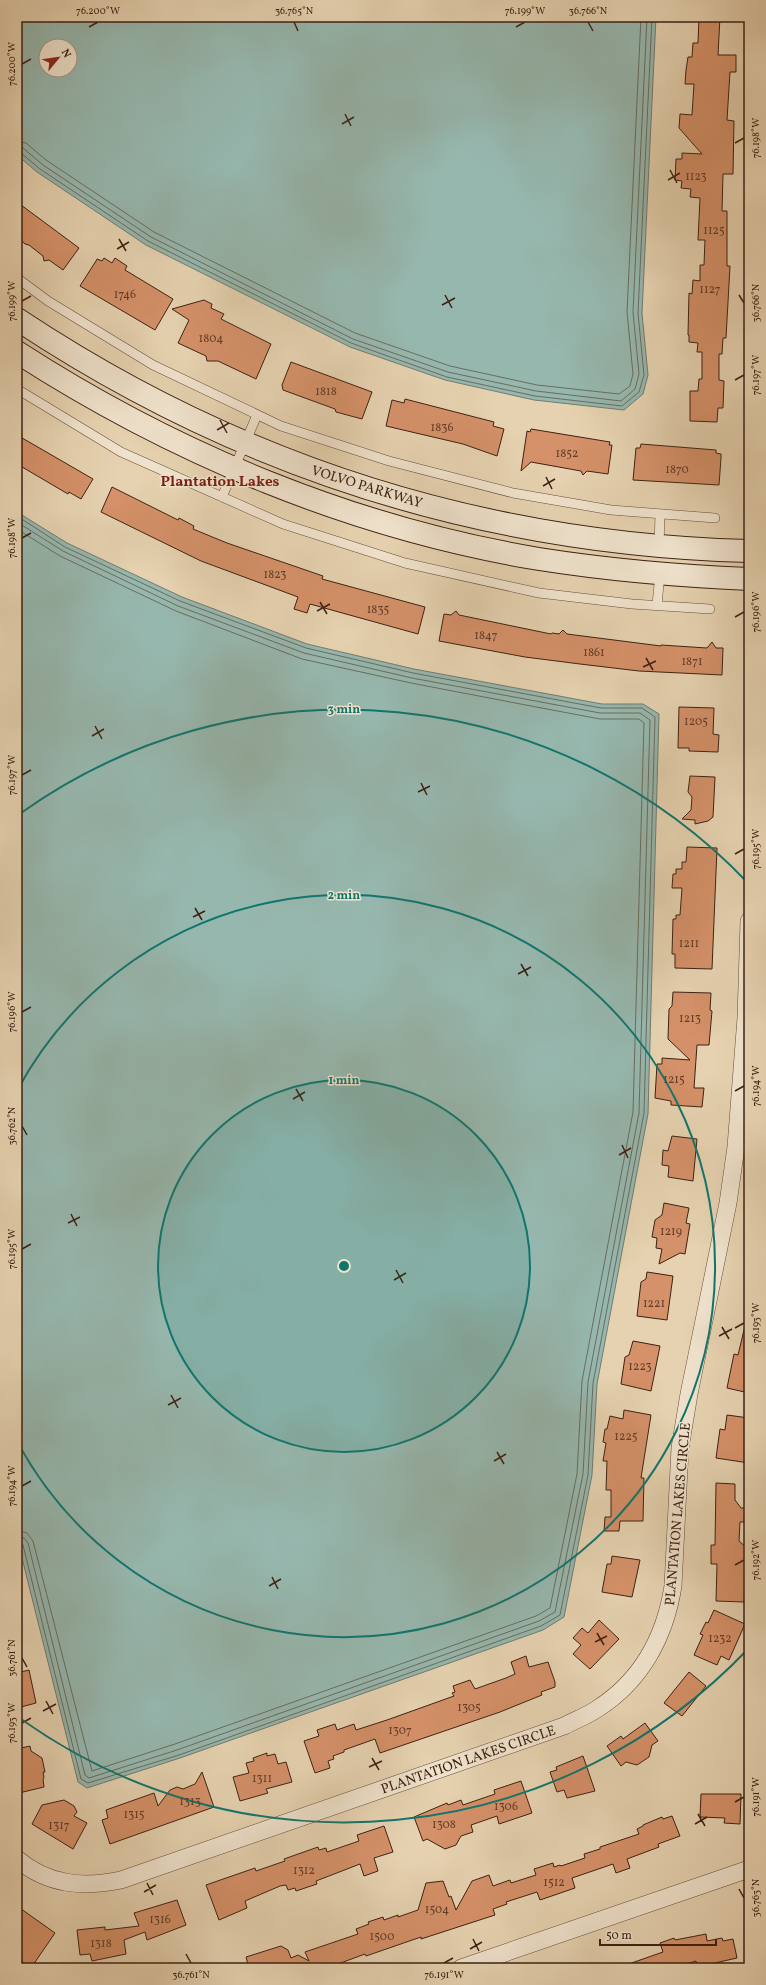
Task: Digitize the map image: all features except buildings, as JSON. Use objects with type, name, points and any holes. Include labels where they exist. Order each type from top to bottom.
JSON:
[{"type":"main road","name":"VOLVO PARKWAY","points":[[17,319],[95,368],[144,396],[246,444],[339,479],[447,511],[557,534],[659,547],[749,551]]},
{"type":"main road","name":"VOLVO PARKWAY","points":[[17,352],[58,378],[151,430],[235,469],[319,501],[426,534],[538,558],[660,574],[749,578]]},
{"type":"street","name":"PLANTATION LAKES CIRCLE","points":[[17,1859],[38,1873],[58,1881],[98,1885],[120,1880],[564,1726],[596,1710],[616,1694],[644,1665],[657,1642],[670,1607],[673,1586],[680,1448],[689,1394],[728,1203],[742,1084],[749,922]]},
{"type":"street","points":[[461,1968],[749,1869]]},
{"type":"lane","points":[[17,278],[48,301],[153,366],[281,426],[389,461],[513,493],[611,510],[715,518]]},
{"type":"lane","points":[[17,389],[121,452],[283,524],[405,563],[539,593],[632,604],[710,609]]},
{"type":"lane","points":[[222,497],[246,444],[257,415]]},
{"type":"lane","points":[[659,547],[660,514]]},
{"type":"lane","points":[[657,605],[660,574]]},
{"type":"water","points":[[17,17],[656,17],[642,313],[648,375],[643,394],[624,410],[534,400],[445,380],[350,347],[146,245],[37,172],[17,155]]},
{"type":"water","points":[[17,512],[67,543],[182,597],[307,644],[414,669],[602,704],[643,704],[659,714],[648,1114],[597,1384],[592,1475],[564,1617],[543,1630],[180,1758],[87,1788],[78,1782],[17,1538]]},
{"type":"district","name":"Plantation Lakes","points":[[220,481]]}]
